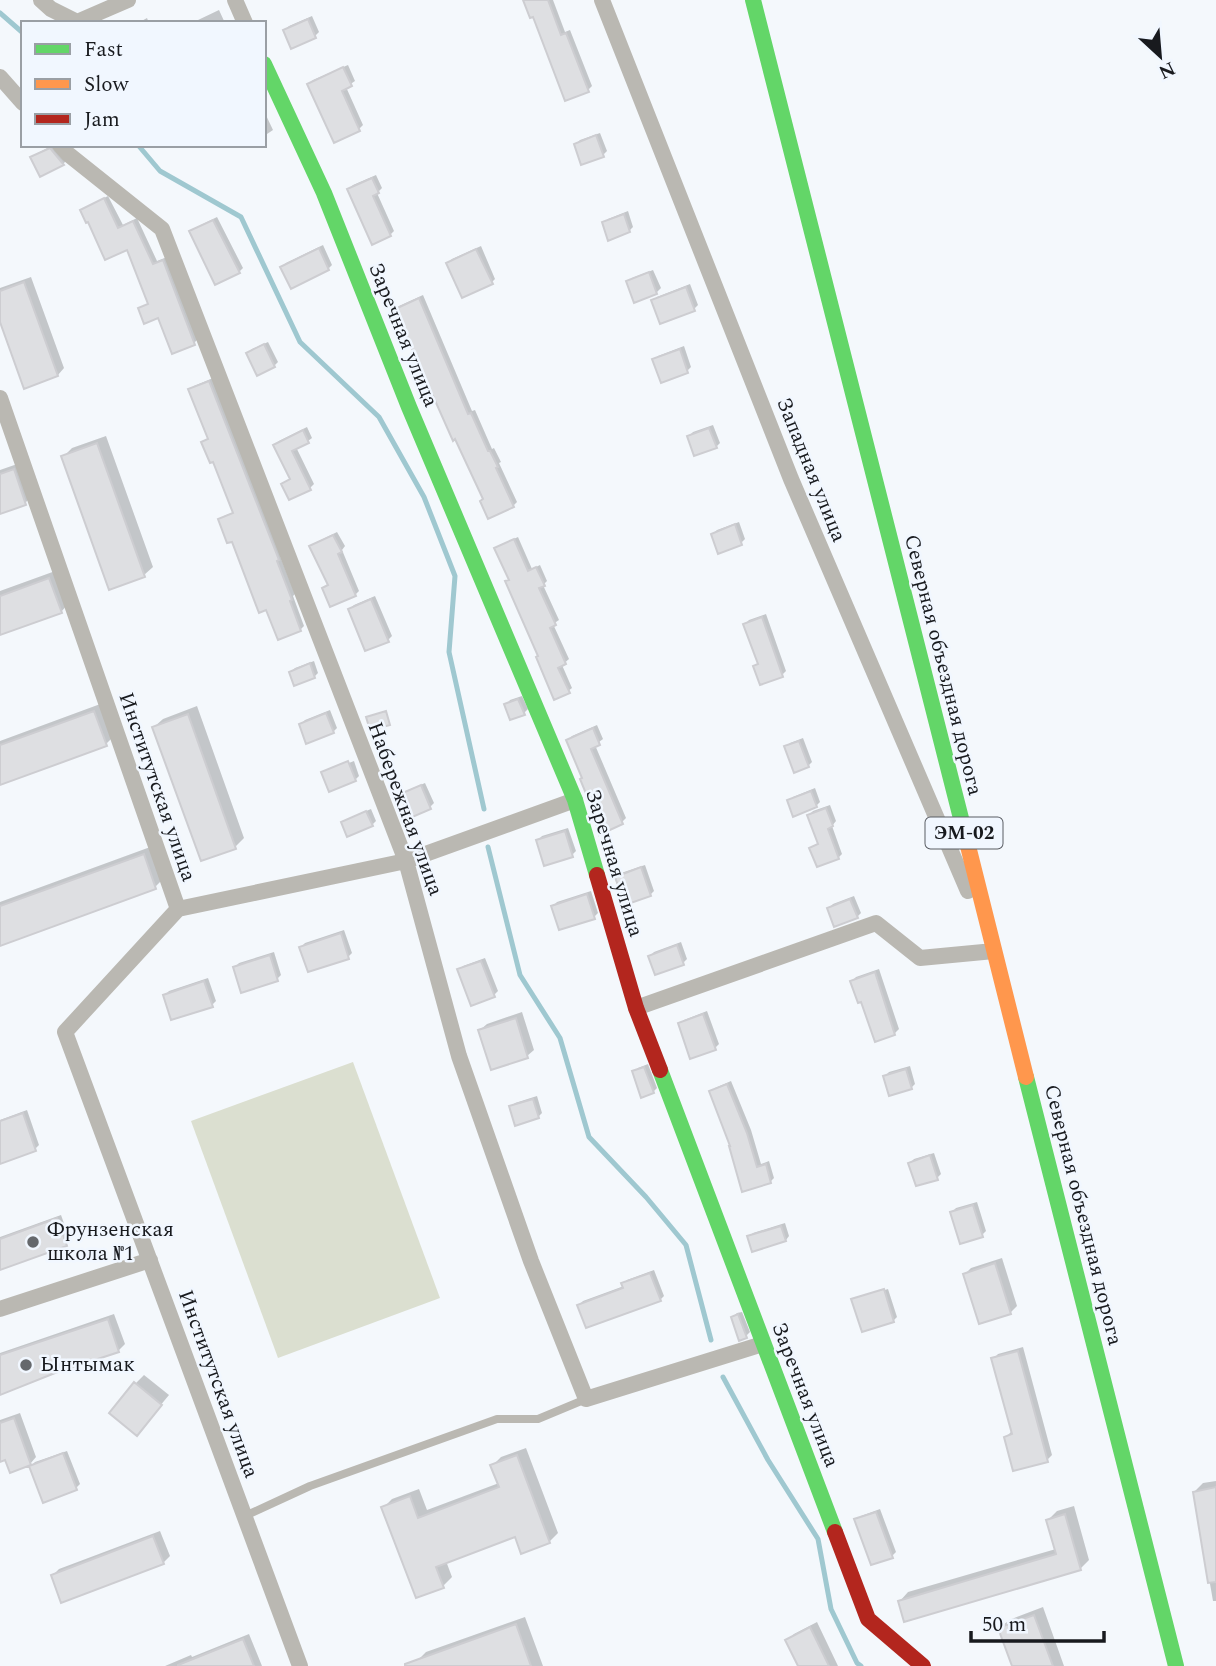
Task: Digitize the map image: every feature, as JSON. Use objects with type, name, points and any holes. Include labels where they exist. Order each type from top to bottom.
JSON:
[{"type":"main road","name":"Северная объездная дорога","points":[[753,0],[1176,1666]]},
{"type":"main road","name":"Заречная улица","points":[[266,68],[324,192],[409,407],[575,800],[636,1008],[868,1619],[923,1666]]},
{"type":"street","points":[[41,0],[51,9],[75,21]]},
{"type":"street","points":[[79,21],[128,0]]},
{"type":"street","points":[[235,0],[245,21]]},
{"type":"street","name":"Западная улица","points":[[602,0],[791,479],[994,951]]},
{"type":"street","points":[[0,77],[21,101]]},
{"type":"street","name":"Набережная улица","points":[[62,147],[162,229],[405,861],[458,1056],[531,1261],[586,1399]]},
{"type":"street","name":"Институтская улица","points":[[0,398],[178,909],[65,1032],[300,1666]]},
{"type":"street","points":[[178,909],[405,861],[575,800]]},
{"type":"street","points":[[636,1008],[876,923],[920,958],[994,951]]},
{"type":"street","points":[[0,1309],[150,1260]]},
{"type":"street","points":[[586,1399],[764,1344]]},
{"type":"lane","points":[[245,1516],[310,1486],[497,1419],[538,1419],[586,1399]]},
{"type":"shaded area","points":[[353,1062],[440,1298],[278,1358],[191,1121]]},
{"type":"building","points":[[523,0],[548,0],[561,35],[566,33],[589,92],[565,101],[533,17],[530,18]]},
{"type":"building","points":[[308,19],[316,38],[291,49],[283,30]]},
{"type":"building","points":[[343,67],[352,86],[342,91],[360,131],[334,143],[307,84]]},
{"type":"building","points":[[596,135],[604,157],[581,165],[574,144]]},
{"type":"building","points":[[50,148],[64,165],[40,177],[30,157]]},
{"type":"building","points":[[372,178],[379,193],[373,196],[391,236],[372,245],[347,189]]},
{"type":"building","points":[[104,198],[118,228],[133,221],[153,264],[163,260],[195,345],[172,354],[158,318],[144,324],[138,308],[148,304],[127,250],[105,260],[80,210]]},
{"type":"building","points":[[624,214],[630,232],[608,241],[602,222]]},
{"type":"building","points":[[213,220],[240,273],[215,285],[189,231]]},
{"type":"building","points":[[319,248],[329,270],[291,289],[280,267]]},
{"type":"building","points":[[476,249],[493,284],[462,298],[446,263]]},
{"type":"building","points":[[649,272],[657,294],[634,303],[626,281]]},
{"type":"building","points":[[24,282],[58,376],[24,389],[0,322],[0,291]]},
{"type":"building","points":[[686,287],[695,311],[660,324],[651,300]]},
{"type":"building","points":[[419,298],[468,414],[471,413],[498,467],[496,468],[514,507],[488,519],[480,501],[483,499],[455,439],[453,441],[393,310]]},
{"type":"building","points":[[264,344],[275,367],[257,376],[246,353]]},
{"type":"building","points":[[680,349],[688,373],[661,383],[652,359]]},
{"type":"building","points":[[209,381],[279,560],[277,561],[301,631],[278,640],[266,610],[259,613],[232,542],[227,543],[218,519],[233,513],[213,462],[210,463],[201,442],[208,439],[188,389]]},
{"type":"building","points":[[709,428],[717,448],[694,456],[687,436]]},
{"type":"building","points":[[303,430],[309,443],[292,451],[311,490],[289,500],[281,484],[290,479],[273,445]]},
{"type":"building","points":[[97,443],[145,577],[109,590],[61,456]]},
{"type":"building","points":[[14,469],[26,505],[0,514],[0,474]]},
{"type":"building","points":[[735,524],[742,545],[718,554],[711,534]]},
{"type":"building","points":[[333,535],[342,552],[338,554],[356,596],[330,607],[322,588],[328,585],[309,546]]},
{"type":"building","points":[[514,539],[528,571],[536,567],[545,586],[539,588],[556,625],[550,628],[566,664],[558,668],[570,693],[554,700],[505,581],[509,580],[494,548]]},
{"type":"building","points":[[49,578],[62,613],[0,635],[0,596]]},
{"type":"building","points":[[371,599],[389,642],[365,651],[348,609]]},
{"type":"building","points":[[762,617],[783,677],[760,685],[753,666],[758,664],[743,624]]},
{"type":"building","points":[[310,663],[315,678],[294,686],[289,672]]},
{"type":"building","points":[[518,699],[525,715],[510,720],[504,704]]},
{"type":"building","points":[[94,711],[107,746],[0,785],[0,745]]},
{"type":"building","points":[[386,711],[390,725],[370,730],[366,717]]},
{"type":"building","points":[[326,713],[334,733],[306,744],[299,724]]},
{"type":"building","points":[[188,714],[236,849],[201,861],[152,727]]},
{"type":"building","points":[[593,728],[600,745],[591,749],[623,824],[599,835],[594,813],[580,779],[582,778],[566,740]]},
{"type":"building","points":[[799,741],[809,767],[794,773],[784,746]]},
{"type":"building","points":[[348,761],[356,781],[329,792],[321,772]]},
{"type":"building","points":[[421,785],[431,809],[410,818],[400,794]]},
{"type":"building","points":[[811,791],[817,807],[793,817],[787,800]]},
{"type":"building","points":[[826,808],[833,826],[828,829],[839,859],[817,867],[809,848],[818,844],[807,815]]},
{"type":"building","points":[[366,811],[373,826],[347,837],[341,822]]},
{"type":"building","points":[[565,831],[573,857],[544,866],[536,840]]},
{"type":"building","points":[[144,854],[156,889],[0,946],[0,906]]},
{"type":"building","points":[[641,867],[651,896],[625,905],[615,877]]},
{"type":"building","points":[[587,894],[595,919],[559,930],[551,906]]},
{"type":"building","points":[[850,899],[858,918],[834,927],[827,908]]},
{"type":"building","points":[[341,933],[349,959],[308,972],[299,947]]},
{"type":"building","points":[[677,945],[684,965],[655,975],[648,956]]},
{"type":"building","points":[[270,955],[278,981],[241,993],[233,967]]},
{"type":"building","points":[[481,961],[495,997],[471,1006],[457,969]]},
{"type":"building","points":[[875,972],[895,1035],[875,1042],[861,1002],[858,1003],[850,981]]},
{"type":"building","points":[[204,981],[213,1007],[171,1020],[163,995]]},
{"type":"building","points":[[703,1014],[716,1050],[690,1059],[678,1023]]},
{"type":"building","points":[[516,1018],[528,1058],[491,1070],[478,1030]]},
{"type":"building","points":[[644,1067],[654,1093],[641,1098],[632,1071]]},
{"type":"building","points":[[906,1069],[912,1089],[889,1096],[883,1076]]},
{"type":"building","points":[[727,1084],[747,1133],[757,1167],[766,1164],[771,1183],[742,1192],[730,1146],[709,1091]]},
{"type":"building","points":[[533,1099],[539,1118],[515,1126],[509,1106]]},
{"type":"building","points":[[23,1113],[36,1151],[0,1164],[0,1121]]},
{"type":"building","points":[[930,1155],[938,1180],[916,1186],[908,1163]]},
{"type":"building","points":[[973,1205],[983,1237],[960,1244],[950,1212]]},
{"type":"building","name":"Фрунзенская школа №1","points":[[57,1218],[67,1246],[0,1270],[0,1239]]},
{"type":"building","points":[[781,1226],[786,1241],[752,1252],[747,1236]]},
{"type":"building","points":[[995,1263],[1011,1314],[979,1324],[963,1274]]},
{"type":"building","points":[[650,1273],[661,1301],[586,1328],[577,1305],[623,1288],[621,1283]]},
{"type":"building","points":[[884,1289],[894,1322],[862,1332],[851,1299]]},
{"type":"building","points":[[738,1314],[747,1338],[739,1341],[731,1317]]},
{"type":"building","points":[[108,1319],[119,1352],[0,1395],[0,1355]]},
{"type":"building","points":[[1018,1351],[1048,1462],[1013,1471],[1004,1437],[1012,1434],[991,1358]]},
{"type":"building","points":[[134,1382],[162,1405],[137,1436],[109,1413]]},
{"type":"building","points":[[14,1418],[31,1465],[10,1473],[5,1460],[0,1462],[0,1423]]},
{"type":"building","points":[[63,1453],[77,1490],[43,1503],[29,1466]]},
{"type":"building","points":[[517,1455],[550,1543],[521,1554],[515,1537],[436,1567],[444,1588],[416,1598],[381,1507],[410,1496],[418,1518],[499,1487],[490,1465]]},
{"type":"building","points":[[1216,1487],[1216,1582],[1208,1583],[1193,1492]]},
{"type":"building","points":[[876,1512],[893,1558],[871,1565],[854,1519]]},
{"type":"building","points":[[1065,1514],[1081,1570],[904,1622],[898,1601],[1056,1554],[1046,1520]]},
{"type":"building","points":[[153,1536],[164,1564],[61,1603],[51,1575]]},
{"type":"building","points":[[1034,1615],[1053,1666],[1012,1666],[998,1628]]},
{"type":"building","points":[[516,1624],[531,1666],[405,1666],[405,1664]]},
{"type":"building","points":[[810,1627],[829,1666],[798,1666],[785,1640]]},
{"type":"building","points":[[243,1639],[254,1666],[178,1666],[178,1665]]},
{"type":"waterway","points":[[0,13],[21,31]]},
{"type":"waterway","points":[[140,147],[160,171],[241,217],[300,342],[379,417],[424,497],[455,576],[449,652],[484,809]]},
{"type":"waterway","points":[[488,847],[520,975],[560,1038],[589,1137],[646,1197],[686,1245],[711,1340]]},
{"type":"waterway","points":[[723,1377],[768,1460],[818,1539],[831,1609],[857,1663],[861,1666]]},
{"type":"traffic: fast","points":[[753,0],[966,838]]},
{"type":"traffic: fast","points":[[266,68],[324,193],[409,407],[575,800],[597,875]]},
{"type":"traffic: fast","points":[[660,1070],[835,1532]]},
{"type":"traffic: fast","points":[[1026,1077],[1176,1666]]},
{"type":"traffic: slow","points":[[966,838],[1026,1077]]},
{"type":"traffic: jam","points":[[597,875],[636,1008],[660,1070]]},
{"type":"traffic: jam","points":[[835,1532],[868,1619],[923,1666]]},
{"type":"place","name":"Фрунзенская школа №1","points":[[33,1242]]},
{"type":"place","name":"Ынтымак","points":[[26,1365]]}]
